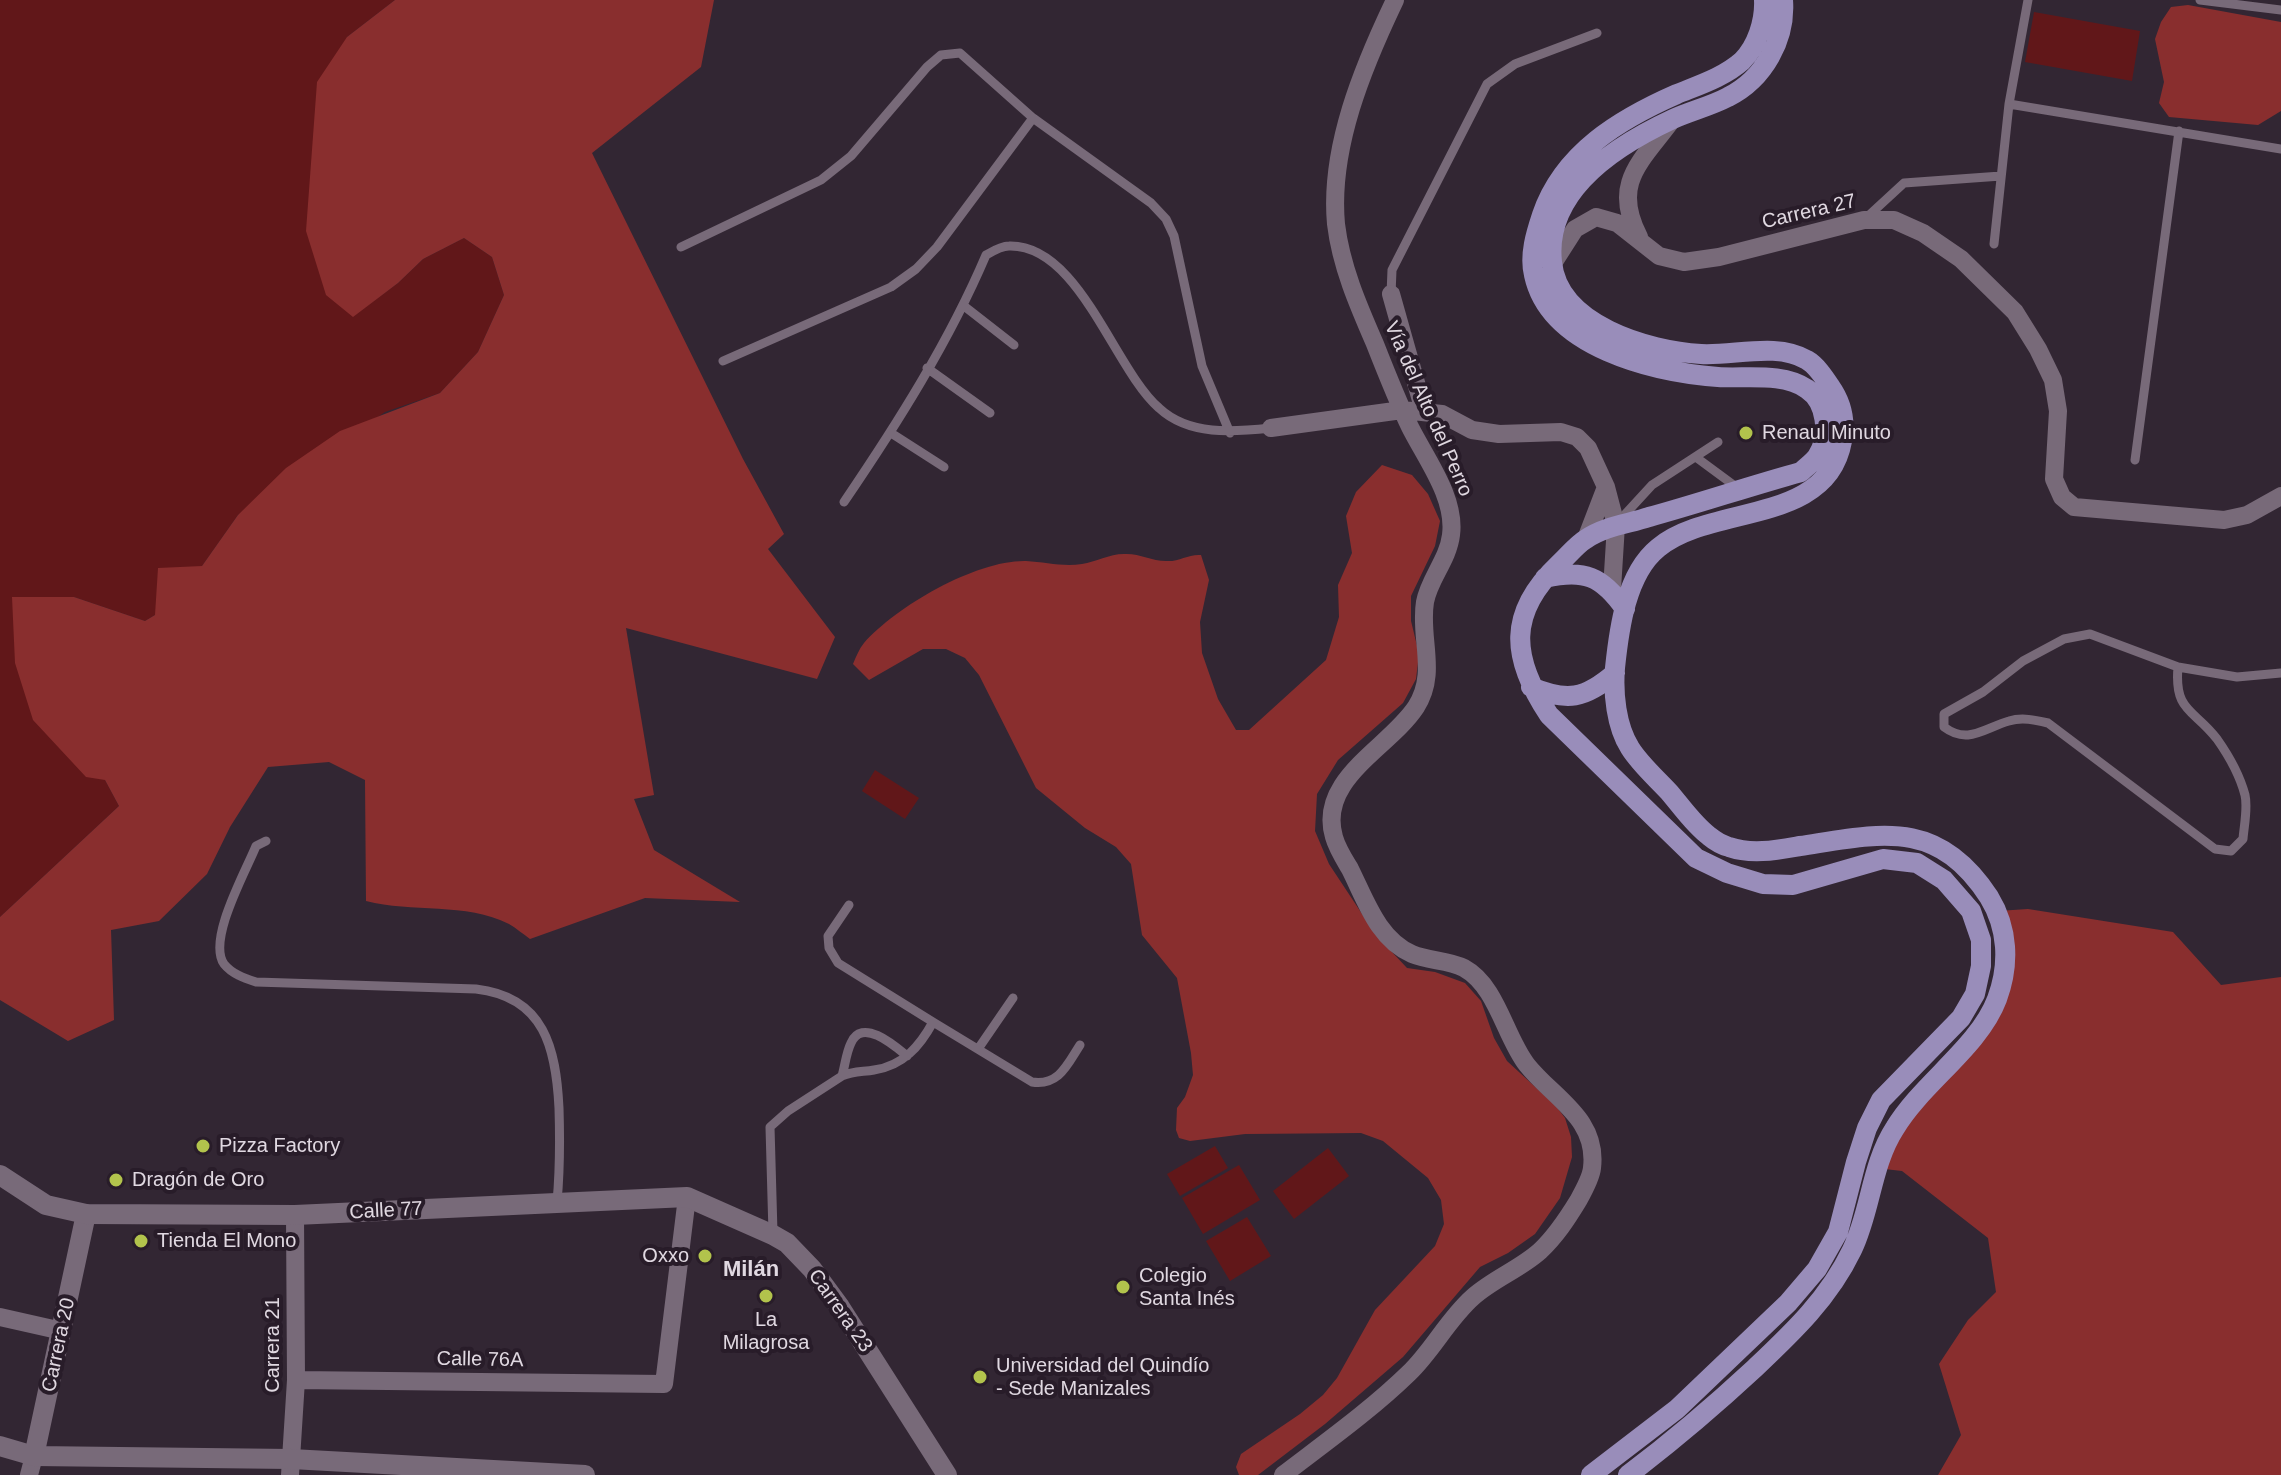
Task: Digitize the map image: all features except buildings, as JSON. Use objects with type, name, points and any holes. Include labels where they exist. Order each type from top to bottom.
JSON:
[{"type":"main road","points":[[1591,1475],[1677,1409],[1788,1303],[1817,1269],[1838,1232],[1860,1151],[1881,1100],[1961,1018],[1975,994],[1981,966],[1981,940],[1971,911],[1944,880],[1917,863],[1883,859],[1793,885],[1763,884],[1727,873],[1696,858],[1549,715],[1531,687],[1521,658],[1521,630],[1528,601],[1545,578],[1586,539],[1616,525],[1801,472],[1818,456],[1826,432],[1822,408],[1808,389],[1779,379],[1716,377],[1661,369],[1606,351],[1560,322],[1543,298],[1533,274],[1534,240],[1548,198],[1585,147],[1627,120],[1725,73],[1743,59],[1757,39],[1765,10],[1764,0]]},
{"type":"main road","points":[[1628,1475],[1696,1423],[1800,1324],[1833,1287],[1856,1243],[1876,1168],[1888,1139],[1907,1109],[1974,1036],[1996,1004],[2005,970],[2005,939],[1998,911],[1978,881],[1957,861],[1931,844],[1904,835],[1875,834],[1762,852],[1730,848],[1707,836],[1629,747],[1618,720],[1615,673],[1625,609],[1644,561],[1661,544],[1684,532],[1782,505],[1810,492],[1828,475],[1840,453],[1845,423],[1836,394],[1820,371],[1805,359],[1782,352],[1701,354],[1661,349],[1616,335],[1569,303],[1557,284],[1552,265],[1552,244],[1562,204],[1573,189],[1619,149],[1672,120],[1734,95],[1756,76],[1776,49],[1784,15],[1783,0]]},
{"type":"main road","points":[[1545,578],[1568,572],[1591,576],[1612,589],[1625,609]]},
{"type":"main road","points":[[1531,687],[1552,696],[1575,697],[1597,688],[1615,673]]},
{"type":"main road","points":[[0,1175],[46,1205],[86,1214]]},
{"type":"main road","name":"Calle 77","points":[[86,1214],[295,1215],[687,1197]]},
{"type":"main road","name":"Carrera 23","points":[[687,1197],[787,1243],[812,1269],[840,1307],[947,1475]]},
{"type":"main road","name":"Carrera 20","points":[[32,1465],[86,1214]]},
{"type":"main road","points":[[0,1446],[32,1465],[290,1467],[585,1475]]},
{"type":"street","name":"Vía del Alto del Perro","points":[[1283,1475],[1379,1400],[1414,1368],[1448,1323],[1475,1295],[1538,1253],[1561,1229],[1592,1169],[1589,1136],[1572,1108],[1528,1067],[1510,1038],[1490,993],[1465,968],[1416,956],[1394,945],[1378,926],[1334,838],[1331,812],[1342,784],[1415,709],[1426,686],[1428,658],[1422,620],[1426,594],[1442,567],[1451,534],[1450,506],[1402,410],[1343,264],[1336,221],[1340,151],[1367,58],[1395,0]]},
{"type":"street","points":[[1642,243],[1629,218],[1626,195],[1631,176],[1672,120]]},
{"type":"street","name":"Carrera 27","points":[[1552,265],[1575,229],[1596,217],[1617,223],[1659,256],[1684,262],[1719,257],[1864,220],[1894,220],[1923,233],[1961,259],[2015,312],[2053,380],[2058,411],[2054,479],[2062,497],[2074,507],[2224,520],[2247,515],[2281,496]]},
{"type":"street","points":[[1391,294],[1424,411]]},
{"type":"street","points":[[1271,428],[1402,410],[1442,414],[1472,430],[1499,434],[1561,432],[1577,437],[1588,448],[1606,487],[1616,525],[1612,589]]},
{"type":"street","points":[[1586,539],[1606,487]]},
{"type":"street","name":"Calle 76A","points":[[296,1380],[664,1384],[687,1197]]},
{"type":"street","name":"Carrera 21","points":[[290,1467],[296,1380],[295,1215]]},
{"type":"street","points":[[0,1317],[62,1331]]},
{"type":"lane","points":[[1994,244],[2009,104],[2028,0]]},
{"type":"lane","points":[[2200,0],[2281,10]]},
{"type":"lane","points":[[1391,294],[1392,270],[1487,84],[1515,64],[1597,33]]},
{"type":"lane","points":[[681,247],[821,180],[851,156],[927,67],[941,55],[960,53],[1033,118],[1151,203],[1166,219],[1174,236],[1202,366],[1230,433]]},
{"type":"lane","points":[[2009,104],[2281,149]]},
{"type":"lane","points":[[723,361],[891,287],[916,269],[937,247],[1033,118]]},
{"type":"lane","points":[[2135,460],[2179,131]]},
{"type":"lane","points":[[1864,220],[1904,183],[2001,176]]},
{"type":"lane","points":[[844,502],[891,433],[964,306],[986,255],[1005,245],[1023,247],[1052,262],[1091,305],[1133,378],[1160,410],[1192,427],[1230,433],[1271,428]]},
{"type":"lane","points":[[964,306],[1014,345]]},
{"type":"lane","points":[[927,368],[990,413]]},
{"type":"lane","points":[[891,433],[944,467]]},
{"type":"lane","points":[[1616,525],[1652,485],[1718,442]]},
{"type":"lane","points":[[1697,458],[1739,489]]},
{"type":"lane","points":[[2178,667],[2176,687],[2184,706],[2216,738],[2235,768],[2246,798],[2243,839],[2231,851],[2215,849],[2048,723],[2011,720],[1970,735],[1954,735],[1944,727],[1944,714],[1983,692],[2023,661],[2064,639],[2090,634],[2178,667],[2237,677],[2281,673]]},
{"type":"lane","points":[[266,841],[256,846],[219,936],[219,955],[225,965],[239,976],[256,982],[476,989],[497,991],[519,1003],[541,1027],[555,1058],[561,1159],[557,1202]]},
{"type":"lane","points":[[849,905],[828,936],[832,956],[838,963],[933,1022],[1032,1082],[1041,1083],[1060,1075],[1080,1045]]},
{"type":"lane","points":[[978,1049],[1013,998]]},
{"type":"lane","points":[[773,1235],[770,1127],[788,1111],[842,1076],[888,1067],[907,1056],[921,1042],[933,1022]]},
{"type":"lane","points":[[842,1076],[851,1043],[855,1036],[864,1033],[877,1035],[907,1056]]},
{"type":"shaded area","points":[[0,0],[395,0],[347,37],[353,316],[398,283],[423,259],[464,238],[492,257],[504,295],[478,352],[440,393],[385,412],[238,515],[202,566],[155,615],[145,621],[74,597],[105,780],[119,806],[0,917]]},
{"type":"shaded area","points":[[395,0],[714,0],[701,67],[592,153],[743,459],[784,534],[768,549],[835,637],[817,679],[626,628],[654,795],[634,799],[654,850],[740,902],[645,898],[530,939],[509,924],[475,913],[366,901],[365,780],[329,762],[268,767],[230,827],[207,874],[159,921],[111,930],[114,1020],[68,1041],[0,1000],[0,917],[119,806],[105,780],[86,777],[33,720],[15,663],[12,597],[74,597],[145,621],[155,615],[158,568],[202,566],[238,515],[286,468],[340,431],[440,393],[478,352],[504,295],[492,257],[464,238],[423,259],[398,283],[353,317],[326,295],[306,231],[317,82],[347,37]]},
{"type":"shaded area","points":[[2188,5],[2281,22],[2281,111],[2258,125],[2169,117],[2159,103],[2164,82],[2155,39],[2171,7]]},
{"type":"shaded area","points":[[2034,12],[2140,31],[2132,81],[2025,62]]},
{"type":"shaded area","points":[[1382,465],[1412,475],[1428,494],[1440,521],[1435,546],[1411,596],[1411,621],[1419,654],[1416,679],[1403,703],[1338,760],[1317,794],[1315,831],[1329,864],[1376,935],[1407,968],[1435,972],[1465,983],[1481,1001],[1494,1038],[1507,1061],[1565,1118],[1571,1137],[1572,1157],[1560,1198],[1535,1234],[1508,1253],[1480,1267],[1403,1357],[1325,1424],[1258,1475],[1239,1475],[1236,1467],[1241,1454],[1323,1395],[1337,1378],[1375,1310],[1435,1246],[1444,1224],[1441,1200],[1428,1178],[1383,1141],[1361,1133],[1245,1134],[1190,1141],[1179,1138],[1176,1130],[1177,1108],[1193,1075],[1191,1053],[1177,978],[1142,935],[1131,864],[1116,847],[1085,828],[1036,788],[979,675],[965,658],[946,649],[923,649],[869,680],[853,664],[864,643],[896,614],[939,588],[984,568],[1026,561],[1075,565],[1124,554],[1166,561],[1201,555],[1209,580],[1200,622],[1202,653],[1218,699],[1236,730],[1249,730],[1326,660],[1339,617],[1338,585],[1352,553],[1346,516],[1356,492]]},
{"type":"shaded area","points":[[875,770],[919,798],[905,819],[862,791]]},
{"type":"shaded area","points":[[2028,909],[2173,932],[2221,985],[2281,977],[2281,1475],[1938,1475],[1961,1435],[1939,1364],[1968,1320],[1996,1292],[1988,1238],[1902,1171],[1876,1168],[1996,1004],[1998,911]]},
{"type":"shaded area","points":[[1215,1146],[1228,1168],[1180,1196],[1167,1174]]},
{"type":"shaded area","points":[[1328,1148],[1349,1176],[1294,1219],[1273,1191]]},
{"type":"shaded area","points":[[1239,1165],[1260,1200],[1203,1234],[1182,1198]]},
{"type":"shaded area","points":[[1247,1217],[1271,1256],[1230,1281],[1206,1241]]},
{"type":"place","name":"Renaul Minuto","points":[[1746,433]]},
{"type":"place","name":"Pizza Factory","points":[[203,1146]]},
{"type":"place","name":"Dragón de Oro","points":[[116,1180]]},
{"type":"place","name":"Tienda El Mono","points":[[141,1241]]},
{"type":"place","name":"Oxxo","points":[[705,1256]]},
{"type":"place","name":"Colegio Santa Inés","points":[[1123,1287]]},
{"type":"place","name":"La Milagrosa","points":[[766,1296]]},
{"type":"place","name":"Universidad del Quindío - Sede Manizales","points":[[980,1377]]},
{"type":"district","name":"Milán","points":[[751,1270]]}]
